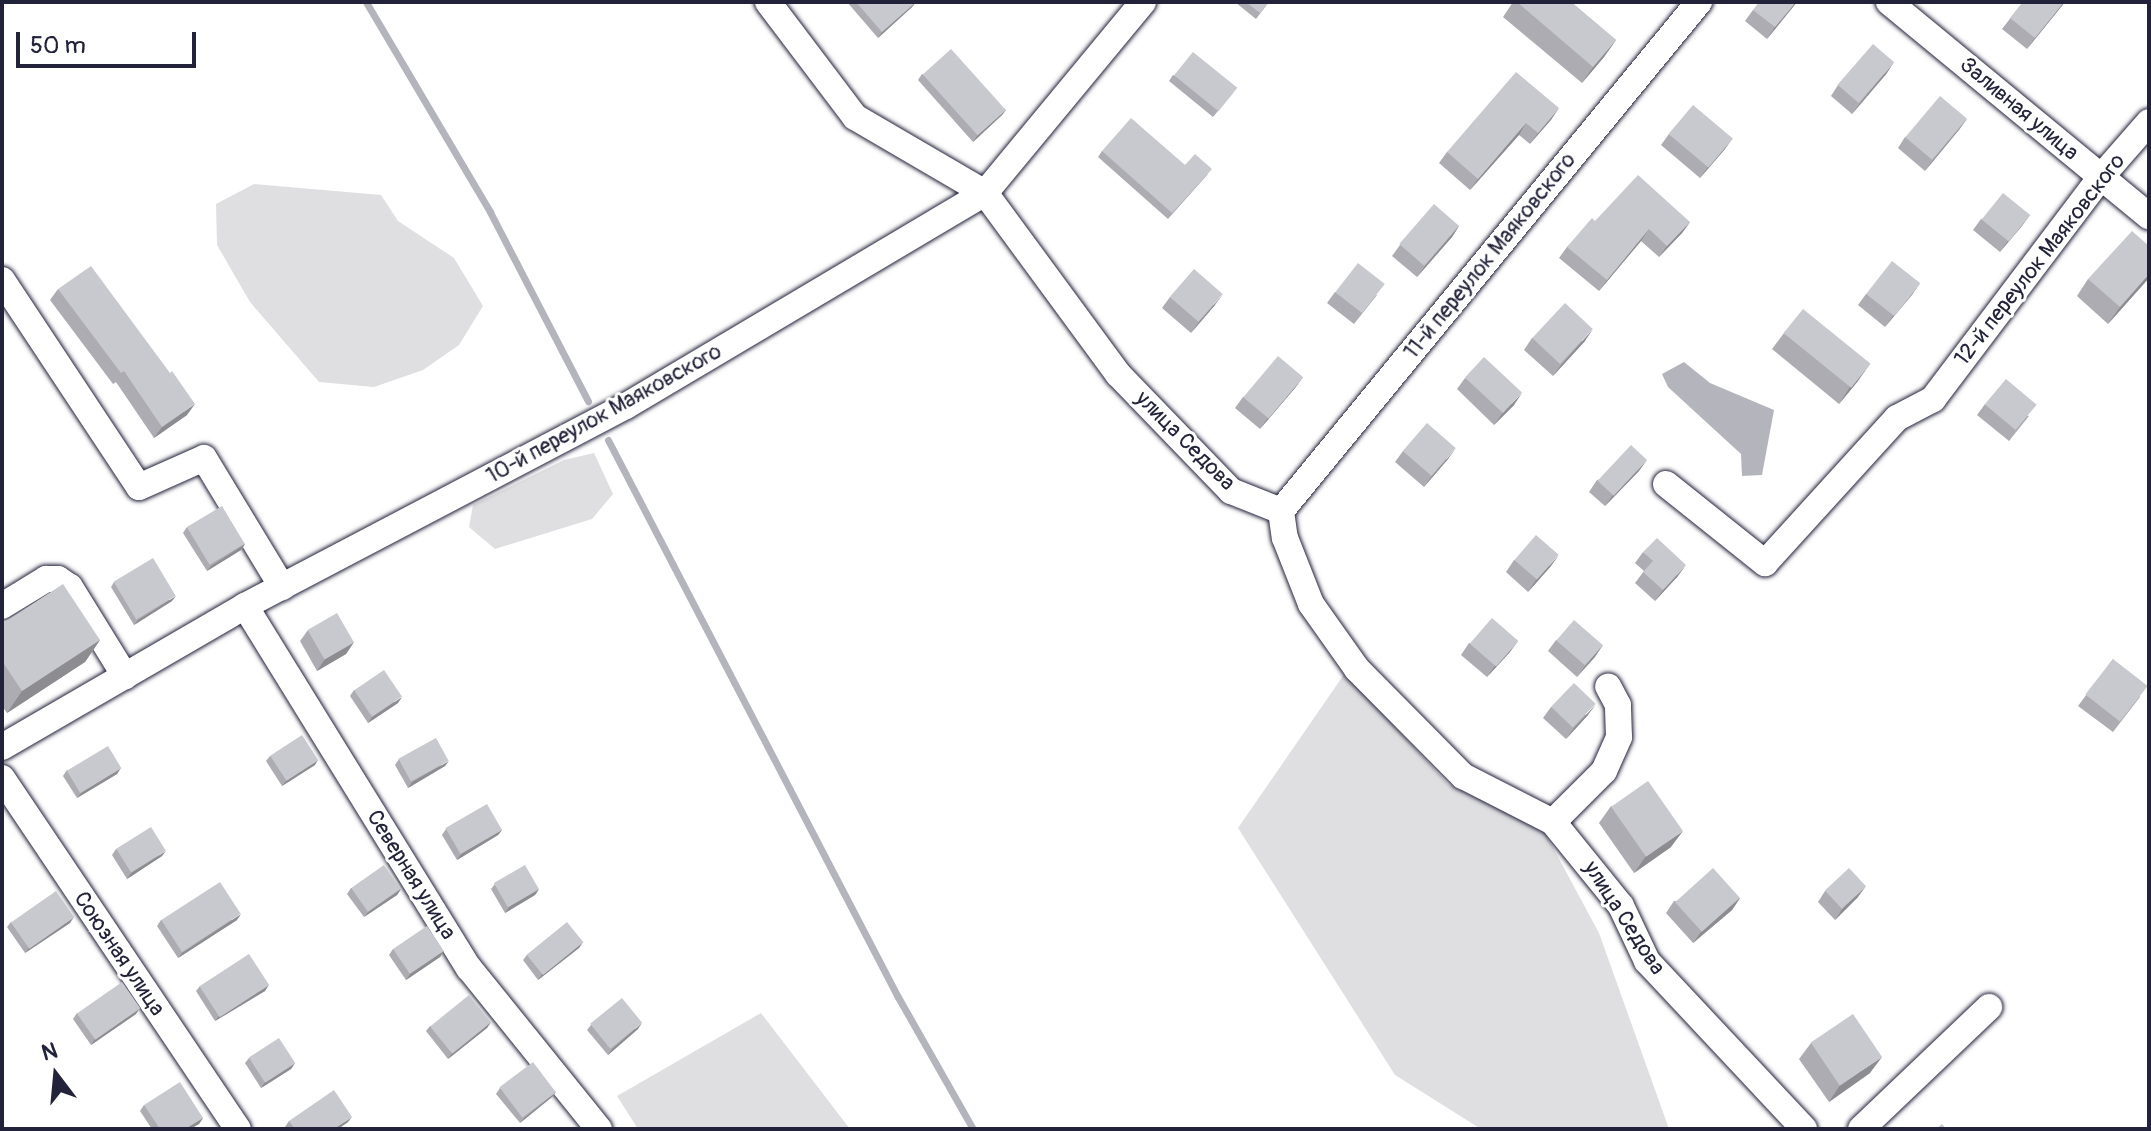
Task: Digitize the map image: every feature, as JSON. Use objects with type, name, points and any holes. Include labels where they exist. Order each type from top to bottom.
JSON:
[{"type":"street","name":"улица Седова","points":[[768,2],[855,117],[985,193],[1118,374],[1231,491],[1281,511],[1285,538],[1311,604],[1357,669],[1463,776],[1553,822],[1621,906],[1647,961],[1804,1129]]},
{"type":"street","name":"10-й переулок Маяковского","points":[[2,747],[245,606],[626,406],[985,193],[1143,2]]},
{"type":"street","name":"11-й переулок Маяковского","points":[[1281,511],[1699,2]]},
{"type":"street","name":"Заливная улица","points":[[1889,2],[2149,216]]},
{"type":"street","name":"12-й переулок Маяковского","points":[[1666,484],[1765,563],[1897,418],[1933,399],[2101,177],[2149,122]]},
{"type":"street","points":[[2,280],[139,487],[204,458],[282,587]]},
{"type":"street","points":[[2,606],[46,579],[58,579],[70,587],[125,676]]},
{"type":"street","name":"Северная улица","points":[[245,606],[469,968],[599,1129]]},
{"type":"street","points":[[1553,822],[1604,771],[1619,737],[1618,705],[1608,686]]},
{"type":"street","name":"Союзная улица","points":[[2,778],[238,1129]]},
{"type":"street","points":[[1861,1129],[1989,1007]]},
{"type":"shaded area","points":[[254,184],[381,195],[398,221],[454,258],[483,306],[459,345],[423,370],[374,387],[319,382],[250,302],[217,245],[216,204]]},
{"type":"shaded area","points":[[1684,362],[1710,383],[1774,410],[1762,475],[1742,476],[1741,454],[1668,387],[1662,374]]},
{"type":"shaded area","points":[[594,453],[613,494],[592,519],[495,549],[469,527],[473,505],[564,460]]},
{"type":"shaded area","points":[[1345,673],[1448,784],[1543,829],[1599,933],[1669,1129],[1481,1129],[1395,1075],[1238,828]]},
{"type":"shaded area","points":[[761,1013],[850,1129],[638,1129],[617,1096]]},
{"type":"building","points":[[856,2],[916,2],[882,32]]},
{"type":"building","points":[[1246,2],[1269,2],[1260,13]]},
{"type":"building","points":[[1517,2],[1571,2],[1616,40],[1593,67]]},
{"type":"building","points":[[1759,2],[1796,2],[1775,27],[1753,10]]},
{"type":"building","points":[[2023,2],[2064,2],[2035,38],[2010,18]]},
{"type":"building","points":[[1873,44],[1894,62],[1859,103],[1838,85]]},
{"type":"building","points":[[951,49],[1006,110],[978,135],[923,74]]},
{"type":"building","points":[[1193,52],[1237,88],[1218,111],[1174,75]]},
{"type":"building","points":[[1516,72],[1559,108],[1538,133],[1526,123],[1478,179],[1447,152]]},
{"type":"building","points":[[1940,96],[1967,118],[1932,160],[1905,137]]},
{"type":"building","points":[[1693,105],[1733,138],[1708,168],[1669,134]]},
{"type":"building","points":[[1131,118],[1185,165],[1195,154],[1212,169],[1172,213],[1102,151]]},
{"type":"building","points":[[1638,175],[1690,222],[1667,246],[1649,229],[1607,280],[1567,247],[1592,218],[1595,221]]},
{"type":"building","points":[[2003,193],[2030,215],[2009,241],[1982,219]]},
{"type":"building","points":[[1434,204],[1459,226],[1424,266],[1399,244]]},
{"type":"building","points":[[2132,231],[2149,246],[2149,274],[2120,307],[2088,279]]},
{"type":"building","points":[[1892,261],[1920,283],[1895,316],[1866,294]]},
{"type":"building","points":[[1358,263],[1385,284],[1362,313],[1335,292]]},
{"type":"building","points":[[91,266],[195,404],[162,427],[124,371],[121,373],[58,289]]},
{"type":"building","points":[[1194,269],[1223,294],[1198,322],[1170,297]]},
{"type":"building","points":[[1565,303],[1593,329],[1560,364],[1532,338]]},
{"type":"building","points":[[1803,309],[1871,364],[1851,388],[1783,333]]},
{"type":"building","points":[[1278,356],[1303,377],[1269,419],[1243,397]]},
{"type":"building","points":[[1484,357],[1522,392],[1503,413],[1465,377]]},
{"type":"building","points":[[2006,379],[2037,405],[2015,430],[1985,404]]},
{"type":"building","points":[[1427,423],[1456,448],[1431,476],[1403,451]]},
{"type":"building","points":[[1631,445],[1647,460],[1614,496],[1598,481]]},
{"type":"building","points":[[222,506],[245,544],[210,565],[187,527]]},
{"type":"building","points":[[1536,535],[1559,555],[1537,580],[1514,560]]},
{"type":"building","points":[[1657,538],[1686,565],[1663,590],[1643,572],[1653,561],[1643,552]]},
{"type":"building","points":[[153,558],[176,596],[136,619],[114,582]]},
{"type":"building","points":[[63,584],[100,640],[22,691],[2,661],[2,624]]},
{"type":"building","points":[[337,613],[354,642],[325,659],[308,630]]},
{"type":"building","points":[[1492,618],[1518,641],[1496,667],[1470,644]]},
{"type":"building","points":[[1574,620],[1603,645],[1585,665],[1556,640]]},
{"type":"building","points":[[2113,659],[2148,686],[2120,722],[2085,694]]},
{"type":"building","points":[[384,670],[402,697],[372,717],[354,690]]},
{"type":"building","points":[[1574,683],[1596,704],[1573,728],[1551,707]]},
{"type":"building","points":[[302,735],[318,760],[286,781],[270,756]]},
{"type":"building","points":[[436,738],[449,761],[411,782],[398,759]]},
{"type":"building","points":[[108,746],[121,768],[80,793],[67,771]]},
{"type":"building","points":[[1648,781],[1683,831],[1646,857],[1611,807]]},
{"type":"building","points":[[487,804],[502,830],[460,854],[445,828]]},
{"type":"building","points":[[151,827],[166,851],[131,872],[116,849]]},
{"type":"building","points":[[384,865],[401,889],[368,912],[351,888]]},
{"type":"building","points":[[525,865],[539,889],[508,907],[494,883]]},
{"type":"building","points":[[1713,868],[1740,898],[1702,932],[1675,902]]},
{"type":"building","points":[[1849,868],[1866,886],[1842,909],[1825,891]]},
{"type":"building","points":[[220,882],[241,914],[182,952],[161,920]]},
{"type":"building","points":[[56,891],[74,917],[29,949],[11,923]]},
{"type":"building","points":[[567,922],[583,942],[543,975],[527,955]]},
{"type":"building","points":[[427,926],[444,951],[410,974],[393,949]]},
{"type":"building","points":[[249,954],[269,985],[220,1017],[200,986]]},
{"type":"building","points":[[122,982],[140,1008],[95,1040],[77,1014]]},
{"type":"building","points":[[469,995],[491,1022],[452,1054],[430,1026]]},
{"type":"building","points":[[622,998],[642,1023],[610,1049],[590,1024]]},
{"type":"building","points":[[1853,1014],[1882,1057],[1840,1086],[1811,1043]]},
{"type":"building","points":[[279,1038],[295,1063],[265,1083],[249,1058]]},
{"type":"building","points":[[533,1062],[556,1092],[522,1118],[499,1087]]},
{"type":"building","points":[[180,1082],[203,1118],[185,1129],[160,1129],[144,1105]]},
{"type":"building","points":[[334,1090],[352,1117],[334,1129],[295,1129],[289,1121]]},
{"type":"waterway","points":[[366,2],[490,212],[588,401]]},
{"type":"waterway","points":[[608,440],[898,997],[973,1129]]}]
